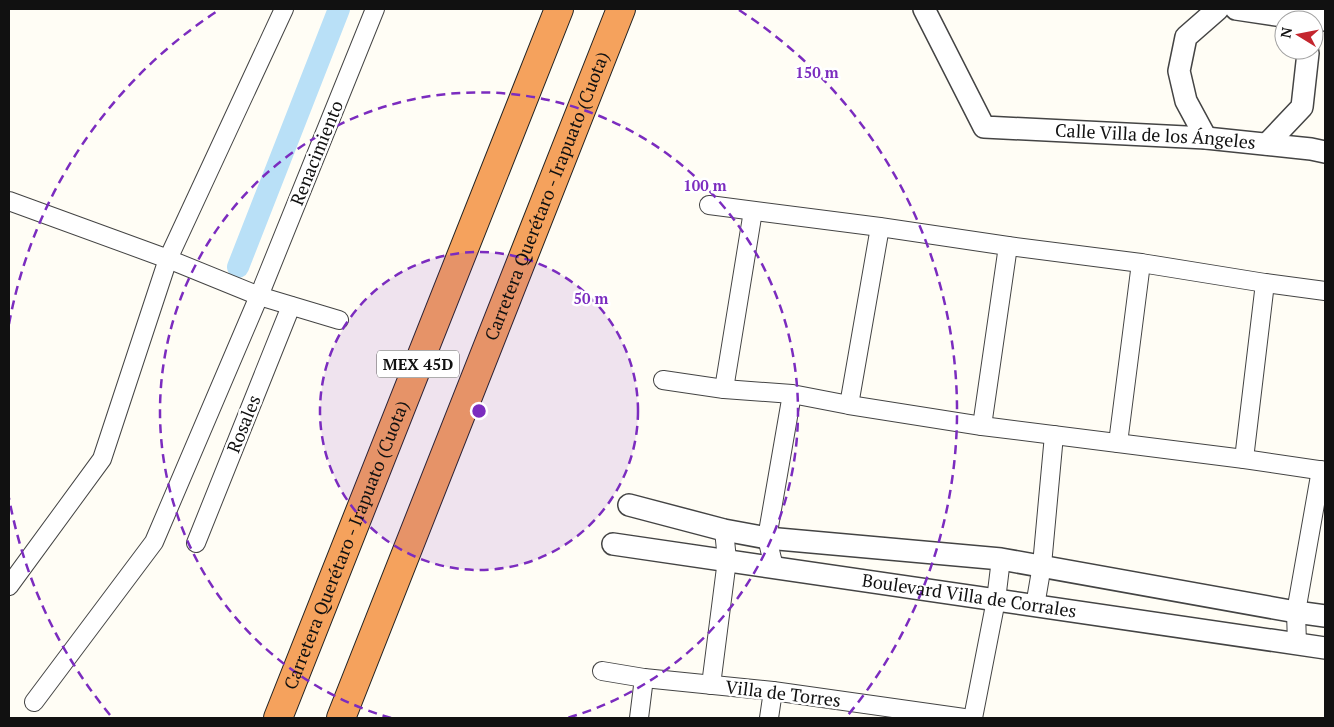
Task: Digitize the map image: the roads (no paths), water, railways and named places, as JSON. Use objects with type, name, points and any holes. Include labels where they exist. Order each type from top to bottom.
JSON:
[{"type":"highway","name":"Carretera Querétaro - Irapuato (Cuota)","points":[[278,718],[559,9]]},
{"type":"highway","name":"Carretera Querétaro - Irapuato (Cuota)","points":[[341,718],[621,9]]},
{"type":"street","points":[[9,586],[102,459],[168,259],[284,9]]},
{"type":"street","name":"Renacimiento","points":[[34,702],[154,542],[259,296],[375,9]]},
{"type":"street","name":"Calle Villa de los Ángeles","points":[[924,9],[984,127],[1206,138],[1311,148],[1325,152]]},
{"type":"street","points":[[1206,138],[1186,101],[1179,71],[1186,37],[1218,9]]},
{"type":"street","points":[[1246,9],[1274,15]]},
{"type":"street","points":[[1267,144],[1302,108],[1307,60]]},
{"type":"street","points":[[9,202],[168,259],[259,296],[339,320]]},
{"type":"street","points":[[709,205],[1141,263],[1265,283],[1325,290]]},
{"type":"street","points":[[724,389],[753,210]]},
{"type":"street","points":[[848,405],[880,227]]},
{"type":"street","points":[[982,426],[1008,246]]},
{"type":"street","points":[[1118,444],[1141,263]]},
{"type":"street","points":[[1244,458],[1265,283]]},
{"type":"street","name":"Rosales","points":[[196,543],[291,306]]},
{"type":"street","points":[[663,380],[724,389],[792,394],[848,405],[982,426],[1244,458],[1323,470],[1296,612],[1297,644]]},
{"type":"street","points":[[774,568],[767,538],[792,394]]},
{"type":"street","points":[[1036,606],[1042,565],[1054,435]]},
{"type":"street","name":"Boulevard Villa de Corrales","points":[[629,505],[724,530],[767,538],[1001,558],[1325,616]]},
{"type":"street","points":[[711,685],[726,560],[724,530]]},
{"type":"street","name":"Boulevard Villa de Corrales","points":[[613,544],[1325,648]]},
{"type":"street","points":[[973,718],[996,600],[1001,558]]},
{"type":"street","name":"Villa de Torres","points":[[602,671],[644,678],[773,691],[900,714],[964,718]]},
{"type":"street","points":[[639,718],[644,678]]},
{"type":"street","points":[[769,718],[773,691]]},
{"type":"waterway","points":[[238,267],[339,9]]}]
